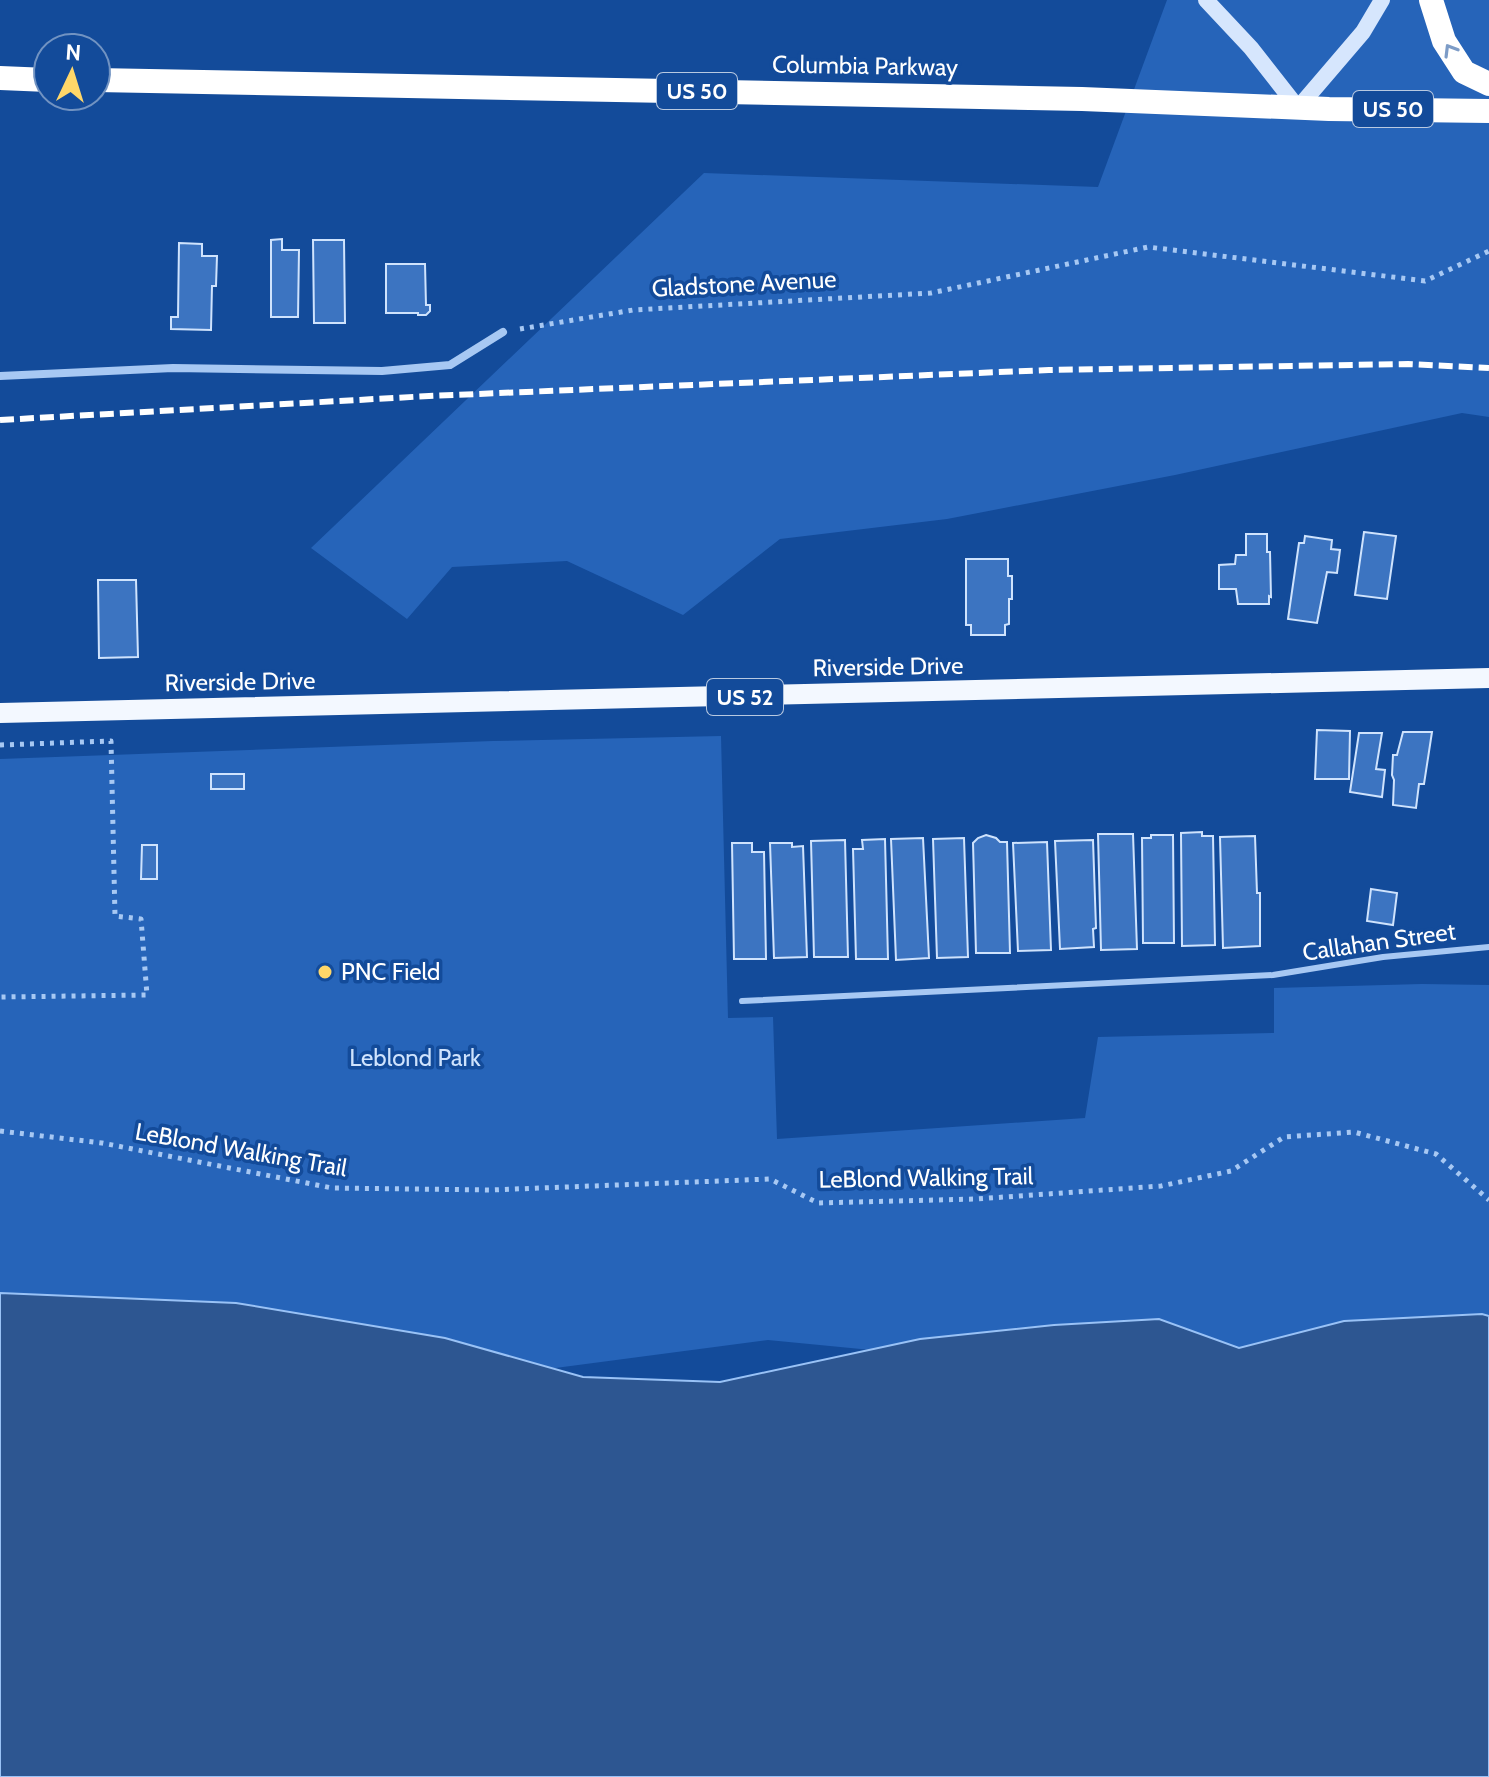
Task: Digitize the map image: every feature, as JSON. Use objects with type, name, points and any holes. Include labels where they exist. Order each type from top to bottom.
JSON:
[{"type":"highway","points":[[1431,0],[1444,41],[1464,72],[1489,84]]},
{"type":"highway","points":[[0,78],[32,79]]},
{"type":"highway","name":"Columbia Parkway","points":[[112,80],[1067,98],[1298,108],[1489,111]]},
{"type":"main road","name":"Riverside Drive","points":[[0,713],[1489,678]]},
{"type":"street","points":[[1206,0],[1251,48],[1298,108],[1363,32],[1382,0]]},
{"type":"street","points":[[0,376],[173,368],[382,371],[436,367],[450,365],[503,332]]},
{"type":"lane","name":"Callahan Street","points":[[742,1001],[1273,975],[1383,957],[1489,947]]},
{"type":"path","name":"Gladstone Avenue","points":[[503,332],[633,310],[931,293],[1148,247],[1425,281],[1489,251]]},
{"type":"path","points":[[0,745],[111,741],[115,916],[141,919],[147,995],[0,997]]},
{"type":"path","name":"LeBlond Walking Trail","points":[[0,1131],[102,1143],[332,1188],[490,1190],[770,1179],[818,1203],[976,1199],[1161,1186],[1231,1171],[1284,1137],[1354,1132],[1436,1154],[1489,1200]]},
{"type":"green space","points":[[1167,0],[1489,0],[1489,417],[1462,413],[1175,475],[947,519],[780,539],[683,615],[567,561],[452,567],[407,619],[311,548],[704,173],[1098,187]]},
{"type":"green space","name":"Leblond Park","points":[[721,736],[728,1018],[773,1017],[777,1139],[1085,1118],[1098,1037],[1274,1033],[1274,988],[1489,985],[1489,1426],[1036,1366],[768,1340],[480,1378],[0,1355],[0,759]]},
{"type":"shaded area","points":[[0,1293],[236,1303],[445,1338],[583,1377],[720,1382],[920,1339],[1054,1325],[1159,1319],[1239,1348],[1344,1321],[1489,1316],[1489,1777],[0,1777]]},
{"type":"building","points":[[282,239],[282,250],[299,250],[298,317],[271,317],[271,240]]},
{"type":"building","points":[[313,240],[344,240],[345,323],[314,323]]},
{"type":"building","points":[[179,243],[202,244],[202,256],[217,256],[216,286],[212,286],[211,330],[171,329],[171,317],[178,317]]},
{"type":"building","points":[[386,264],[425,264],[426,305],[430,305],[426,315],[386,313]]},
{"type":"building","points":[[1364,532],[1396,536],[1387,599],[1355,595]]},
{"type":"building","points":[[1246,534],[1267,534],[1267,552],[1270,552],[1269,604],[1238,604],[1236,589],[1219,589],[1219,565],[1235,564],[1236,555],[1246,555]]},
{"type":"building","points":[[1305,536],[1332,540],[1331,549],[1340,550],[1337,573],[1327,572],[1317,623],[1288,619],[1299,543],[1304,543]]},
{"type":"building","points":[[966,559],[1008,559],[1012,599],[1009,599],[1009,624],[1005,625],[1005,635],[971,635],[971,625],[966,625]]},
{"type":"building","points":[[98,580],[136,580],[138,657],[99,658]]},
{"type":"building","points":[[1317,730],[1350,731],[1349,779],[1315,779]]},
{"type":"building","points":[[1403,732],[1432,732],[1424,784],[1419,784],[1416,808],[1393,805],[1393,755],[1397,755]]},
{"type":"building","points":[[1359,733],[1382,733],[1376,769],[1385,770],[1382,797],[1350,792]]},
{"type":"building","points":[[211,774],[244,774],[244,789],[211,789]]},
{"type":"building","points":[[1202,832],[1202,836],[1213,836],[1215,945],[1182,946],[1181,833]]},
{"type":"building","points":[[1098,834],[1133,834],[1137,949],[1101,950]]},
{"type":"building","points":[[986,835],[1007,842],[1010,953],[976,953],[973,843]]},
{"type":"building","points":[[1151,835],[1173,835],[1174,943],[1143,943],[1142,838],[1151,838]]},
{"type":"building","points":[[1255,836],[1257,893],[1260,893],[1260,946],[1223,948],[1220,837]]},
{"type":"building","points":[[923,838],[929,958],[896,960],[891,839]]},
{"type":"building","points":[[964,838],[968,957],[937,958],[933,839]]},
{"type":"building","points":[[885,839],[888,959],[856,959],[853,849],[863,849],[862,840]]},
{"type":"building","points":[[845,840],[848,957],[814,957],[811,841]]},
{"type":"building","points":[[1093,840],[1094,947],[1060,949],[1055,841]]},
{"type":"building","points":[[1047,842],[1051,950],[1018,951],[1013,843]]},
{"type":"building","points":[[732,843],[752,843],[752,852],[764,852],[766,959],[734,959]]},
{"type":"building","points":[[770,843],[803,846],[807,957],[774,958]]},
{"type":"building","points":[[142,845],[157,845],[157,879],[141,879]]},
{"type":"building","points":[[1371,889],[1397,893],[1393,925],[1367,921]]},
{"type":"railway","points":[[0,420],[429,396],[1049,370],[1408,364],[1489,368]]},
{"type":"place","name":"PNC Field","points":[[325,972]]}]
